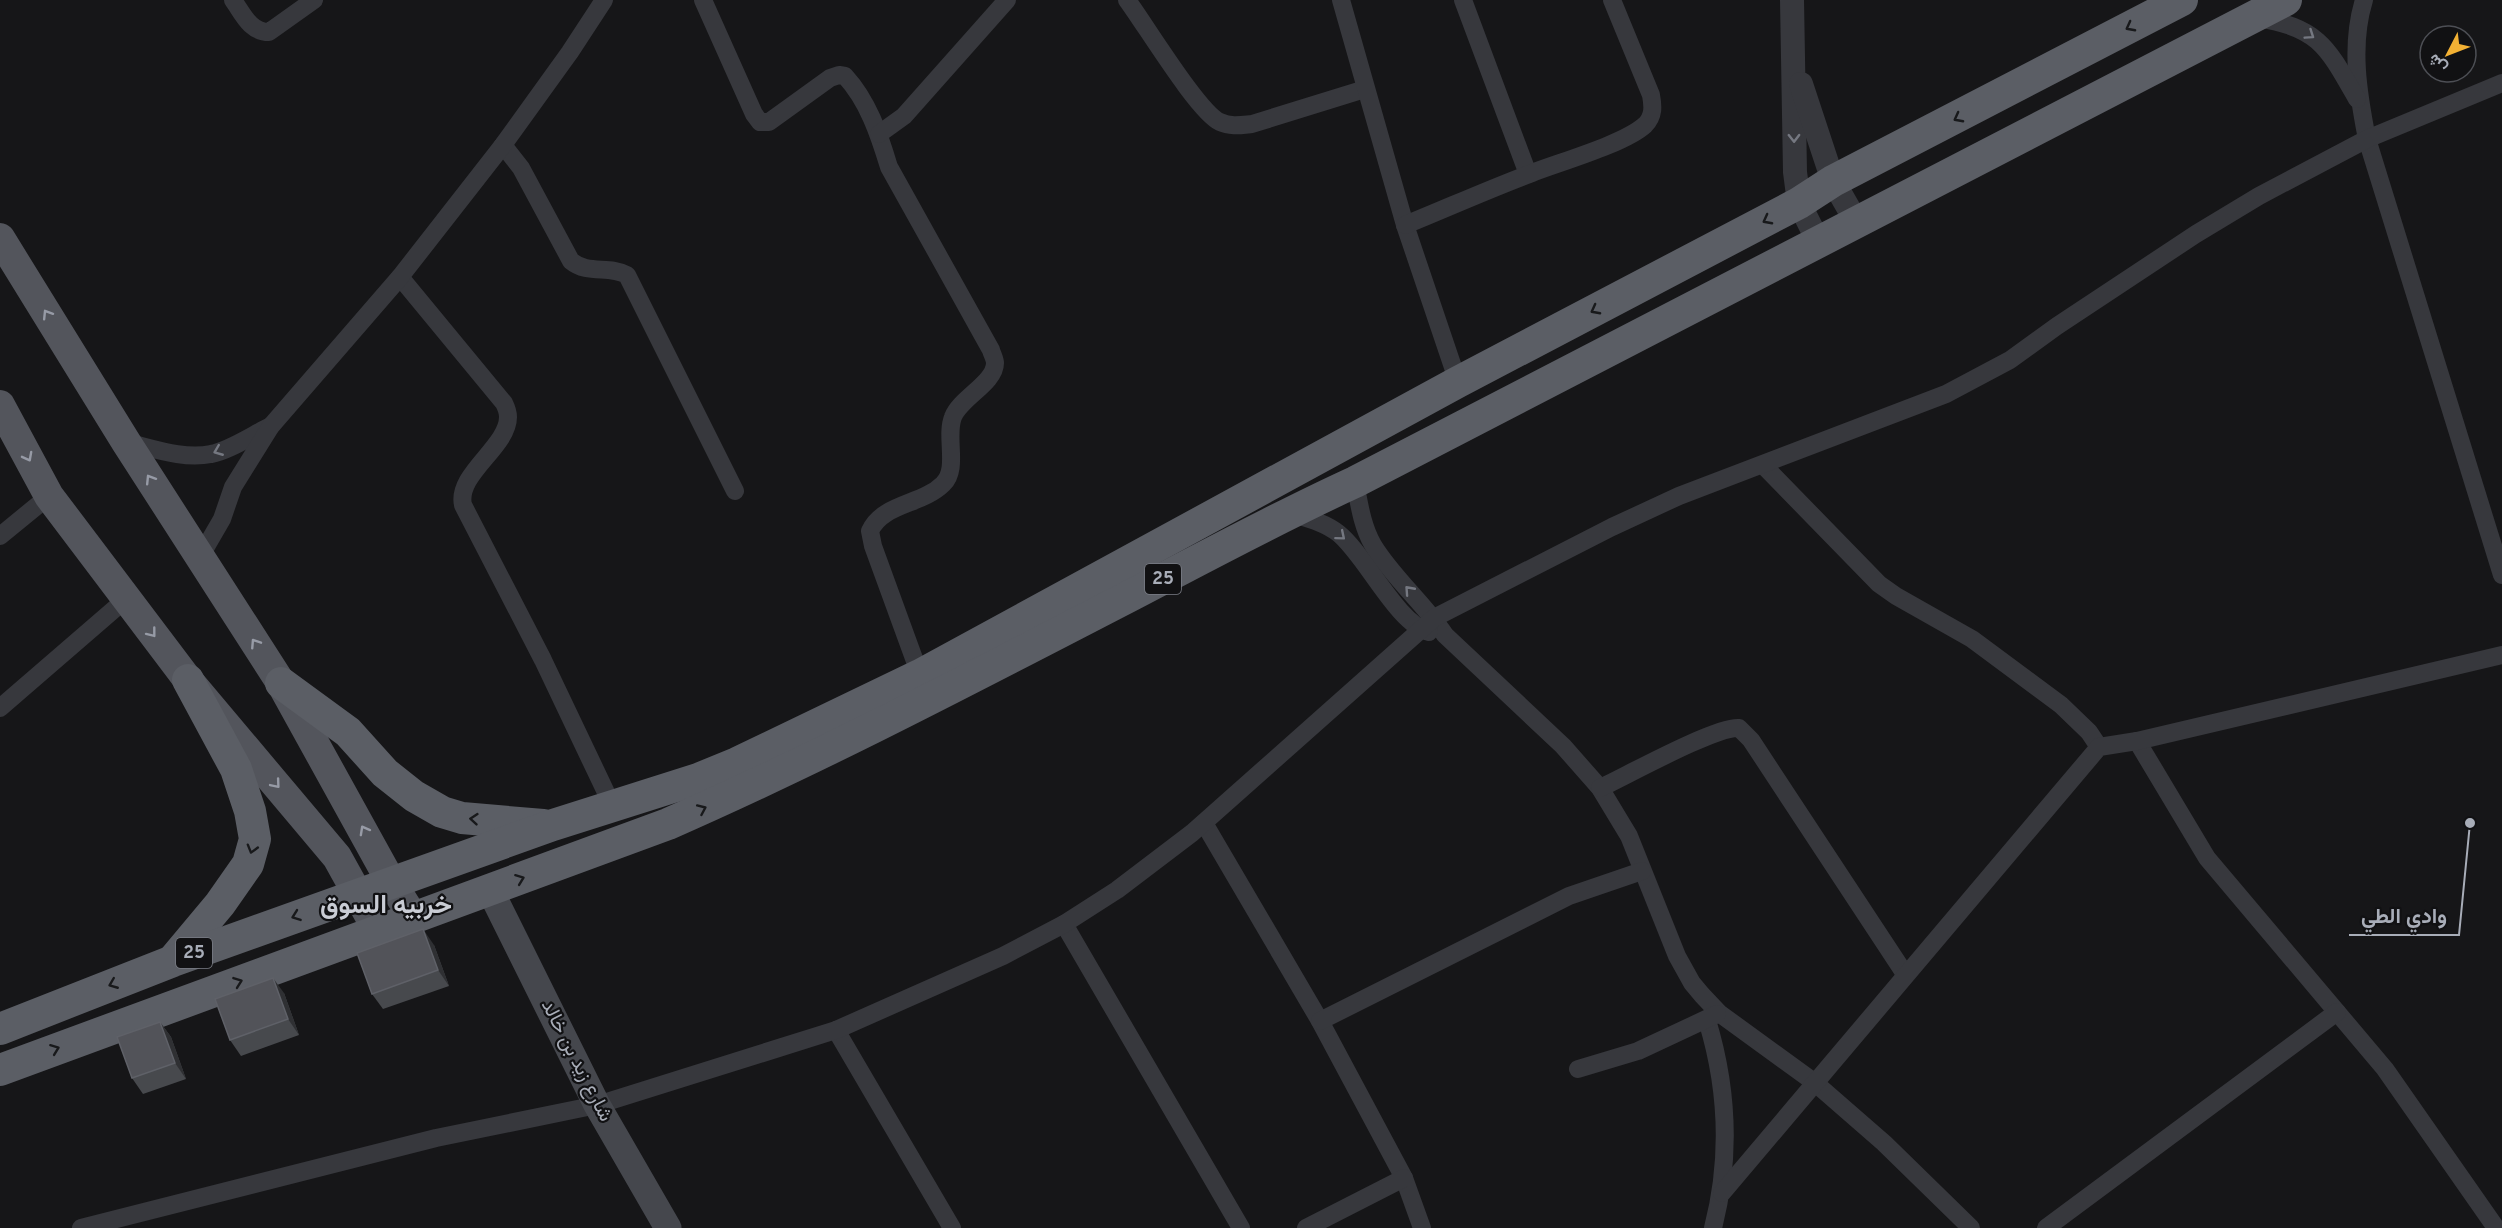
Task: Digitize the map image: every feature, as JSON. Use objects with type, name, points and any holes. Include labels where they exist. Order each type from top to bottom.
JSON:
[{"type":"highway","name":"25","points":[[0,1029],[173,961],[391,882],[431,871],[553,825],[698,779],[738,763],[920,675],[1458,382],[1799,203],[1833,181],[2182,0]]},
{"type":"highway","name":"25","points":[[0,1070],[668,824],[715,804],[902,714],[1288,512],[1355,482],[2286,0]]},
{"type":"highway","points":[[173,961],[220,904],[248,864],[255,839],[250,811],[236,770],[188,680]]},
{"type":"highway","points":[[281,683],[348,732],[385,773],[414,796],[442,812],[462,818],[553,825]]},
{"type":"main road","points":[[0,238],[126,442],[281,683],[391,882],[413,917]]},
{"type":"main road","points":[[0,405],[49,496],[188,680],[337,857],[378,931]]},
{"type":"main road","name":"شارع زيد بن خالد","points":[[490,890],[597,1105],[668,1228]]},
{"type":"street","points":[[233,0],[252,26],[259,31],[269,32],[314,0]]},
{"type":"street","points":[[703,0],[754,114],[760,122],[769,122],[819,86],[839,75],[845,76],[859,93],[879,134],[889,166],[991,350],[995,364],[987,381],[962,403],[953,416],[948,434],[949,474],[945,482],[930,493],[879,517],[870,531],[873,546],[920,675]]},
{"type":"street","points":[[879,134],[904,116],[1007,0]]},
{"type":"street","points":[[1127,0],[1199,103],[1218,121],[1233,126],[1252,124],[1365,88]]},
{"type":"street","points":[[1341,0],[1405,225],[1458,382]]},
{"type":"street","points":[[1463,0],[1528,174]]},
{"type":"street","points":[[1405,225],[1635,133],[1647,123],[1653,110],[1651,95],[1612,0]]},
{"type":"street","points":[[1792,0],[1795,172],[1799,203],[1820,243]]},
{"type":"street","points":[[2364,0],[2359,16],[2356,55],[2360,103],[2367,139],[2502,575]]},
{"type":"street","points":[[200,557],[222,519],[233,487],[271,426],[400,277],[503,145],[570,52],[594,4]]},
{"type":"street","points":[[2255,18],[2281,22],[2314,36],[2336,61],[2360,103]]},
{"type":"street","points":[[1793,58],[1833,181],[1857,223]]},
{"type":"street","points":[[81,1228],[436,1138],[597,1105],[836,1030],[1003,956],[1064,924],[1117,890],[1204,823],[1426,624],[1611,527],[1679,496],[1946,394],[1979,378],[2010,360],[2057,326],[2205,228],[2259,196],[2367,139],[2502,83]]},
{"type":"street","points":[[503,145],[521,168],[571,261],[585,269],[620,271],[627,275],[735,491]]},
{"type":"street","points":[[400,277],[504,403],[508,416],[505,428],[463,491],[463,505],[543,660],[612,805]]},
{"type":"street","points":[[126,442],[195,456],[212,454],[271,426]]},
{"type":"street","points":[[1763,465],[1879,584],[1972,639],[2061,705],[2089,732],[2099,747]]},
{"type":"street","points":[[1355,482],[1363,520],[1373,545],[1426,624]]},
{"type":"street","points":[[0,536],[49,496]]},
{"type":"street","points":[[1288,512],[1326,525],[1338,533],[1349,543],[1393,601],[1445,635],[1563,746],[1600,788],[1629,836],[1685,971],[1713,1017],[1725,1109],[1722,1193],[1713,1228]]},
{"type":"street","points":[[0,708],[126,599]]},
{"type":"street","points":[[1722,1193],[2099,747],[2137,741],[2502,655]]},
{"type":"street","points":[[1600,788],[1710,735],[1731,727],[1739,728],[1751,740],[1905,974]]},
{"type":"street","points":[[2137,741],[2207,858],[2385,1069],[2496,1228]]},
{"type":"street","points":[[1204,823],[1320,1021],[1404,1178],[1422,1228]]},
{"type":"street","points":[[1320,1021],[1569,896],[1642,871]]},
{"type":"street","points":[[1064,924],[1241,1228]]},
{"type":"street","points":[[2046,1228],[2337,1012]]},
{"type":"street","points":[[1578,1069],[1638,1051],[1713,1017]]},
{"type":"street","points":[[1713,1017],[1814,1082],[1884,1143],[1971,1228]]},
{"type":"street","points":[[836,1030],[952,1228]]},
{"type":"street","points":[[1306,1228],[1404,1178]]},
{"type":"building","points":[[423,929],[438,970],[372,994],[357,953]]},
{"type":"building","points":[[273,978],[288,1019],[230,1040],[215,999]]},
{"type":"building","points":[[160,1022],[175,1063],[132,1078],[117,1037]]},
{"type":"place","name":"وادي الطي","points":[[2470,823]]},
{"type":"district","name":"خربیه السوق","points":[[386,906]]}]
